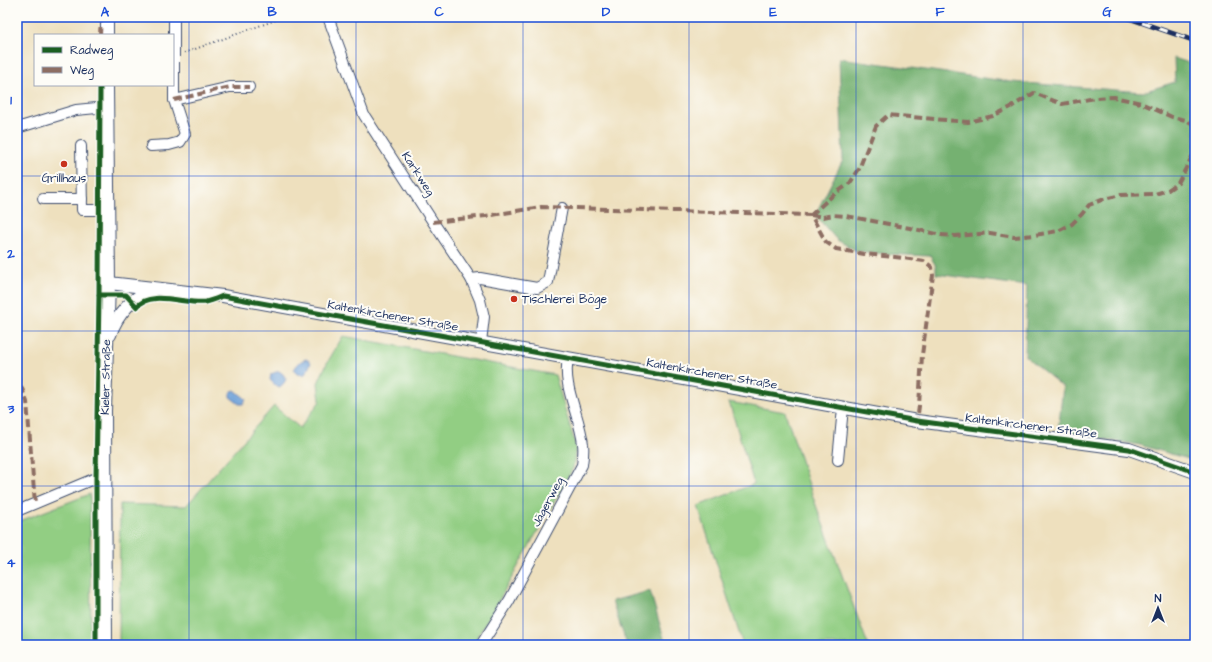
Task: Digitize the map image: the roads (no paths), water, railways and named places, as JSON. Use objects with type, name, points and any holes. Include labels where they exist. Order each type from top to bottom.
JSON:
[{"type":"main road","points":[[107,17],[107,34]]},
{"type":"main road","name":"Kieler Straße","points":[[106,645],[105,475],[109,283],[107,86]]},
{"type":"main road","name":"Kaltenkirchener Straße","points":[[109,283],[223,296],[917,421],[1129,448],[1195,472]]},
{"type":"main road","points":[[107,343],[113,326],[129,304],[147,291],[156,289]]},
{"type":"street","points":[[174,17],[174,34]]},
{"type":"street","name":"Karkweg","points":[[328,17],[364,115],[471,279],[480,300],[484,317],[481,342]]},
{"type":"street","points":[[151,146],[169,145],[180,142],[185,134],[174,100],[174,86]]},
{"type":"street","points":[[174,100],[230,86],[249,87]]},
{"type":"street","points":[[17,128],[76,110],[107,107]]},
{"type":"street","points":[[81,146],[82,210],[108,210]]},
{"type":"street","points":[[43,199],[82,199]]},
{"type":"street","points":[[471,279],[480,278],[537,288],[548,282],[562,208]]},
{"type":"street","name":"Jägerweg","points":[[481,645],[509,601],[582,465],[583,444],[568,383],[568,359]]},
{"type":"street","points":[[838,460],[843,408]]},
{"type":"street","points":[[17,511],[105,475]]},
{"type":"water","points":[[306,359],[311,362],[309,367],[304,375],[298,374],[294,370],[296,366]]},
{"type":"water","points":[[279,371],[286,379],[280,387],[275,385],[270,380],[271,374]]},
{"type":"water","points":[[235,390],[246,399],[243,404],[239,404],[230,397],[230,393]]},
{"type":"railway","points":[[1125,17],[1195,41]]},
{"type":"place","name":"Grillhaus","points":[[64,164]]},
{"type":"place","name":"Tischlerei Böge","points":[[514,299]]}]
